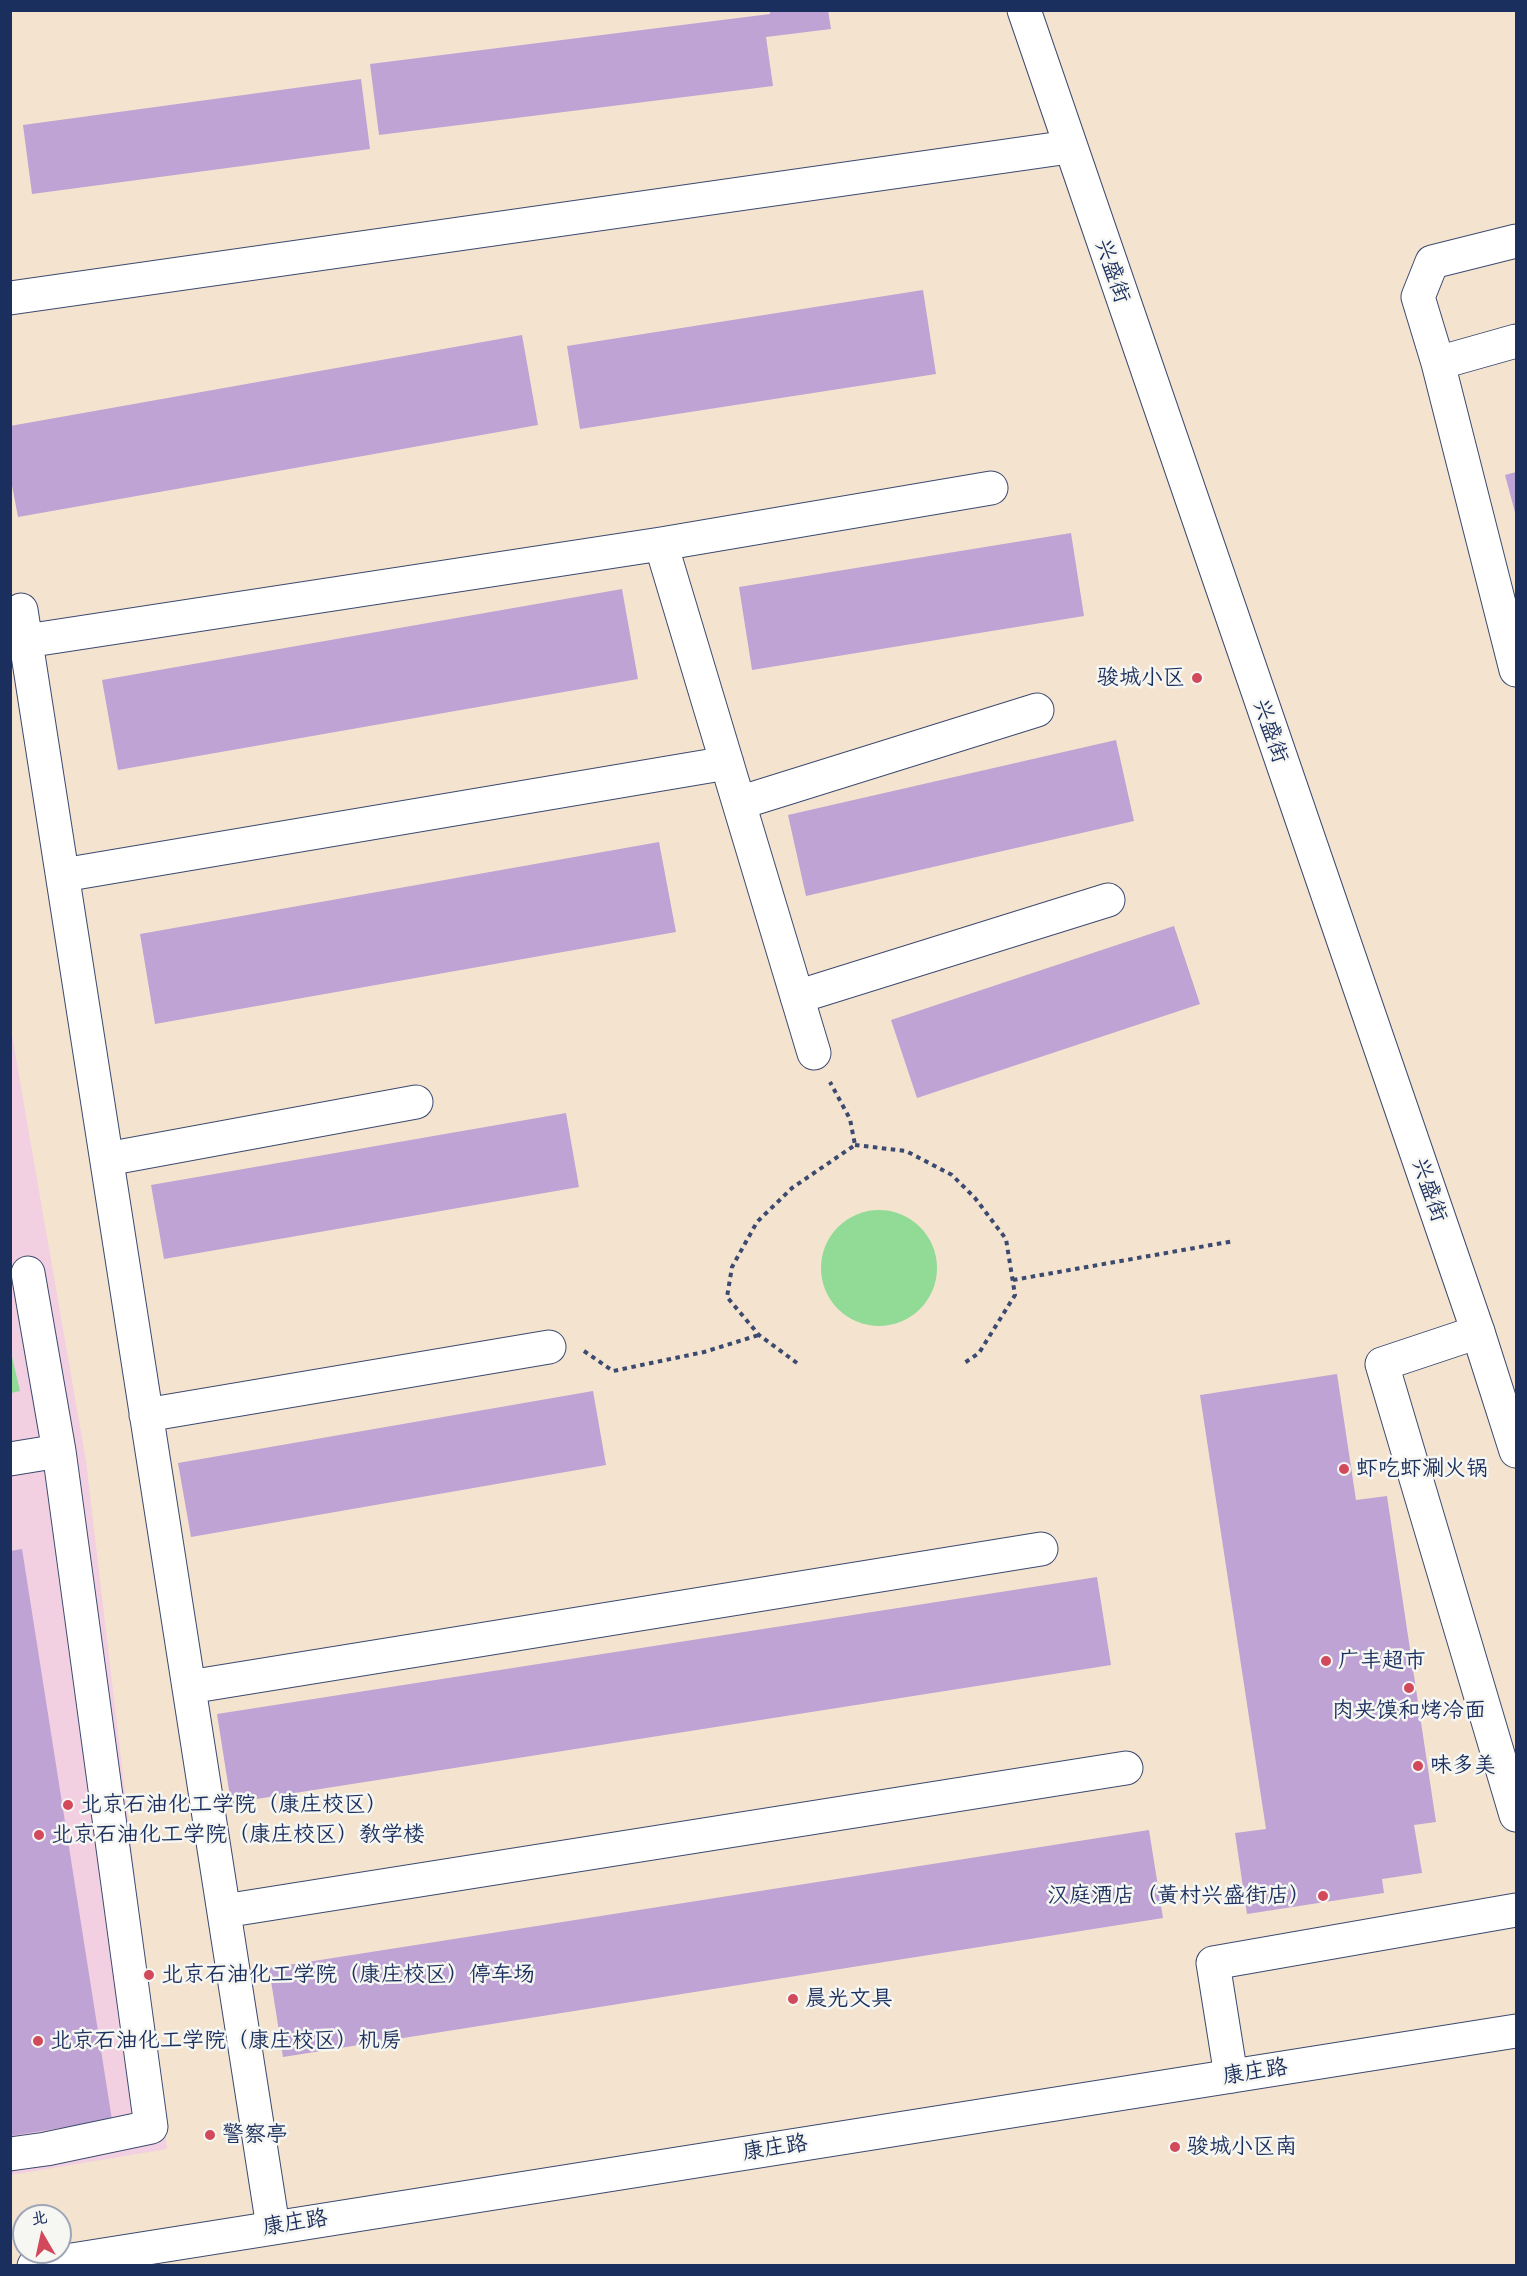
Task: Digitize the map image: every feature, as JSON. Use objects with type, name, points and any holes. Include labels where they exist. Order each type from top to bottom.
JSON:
[{"type":"street","name":"兴盛街","points":[[1024,10],[1069,147],[1478,1332],[1516,1451]]},
{"type":"street","points":[[10,298],[1069,147]]},
{"type":"street","points":[[1516,241],[1432,262],[1418,297],[1438,363],[1516,670]]},
{"type":"street","points":[[1438,363],[1516,341]]},
{"type":"street","points":[[273,2227],[24,626],[661,544],[991,488]]},
{"type":"street","points":[[661,544],[814,1053]]},
{"type":"street","points":[[739,803],[1037,710]]},
{"type":"street","points":[[63,875],[727,763]]},
{"type":"street","points":[[797,997],[1108,900]]},
{"type":"street","points":[[107,1160],[416,1102]]},
{"type":"street","points":[[10,2154],[46,2149],[151,2127],[59,1451],[28,1273]]},
{"type":"street","points":[[1478,1332],[1382,1364],[1516,1815]]},
{"type":"street","points":[[147,1415],[549,1347]]},
{"type":"street","points":[[10,1459],[59,1451]]},
{"type":"street","points":[[189,1687],[1041,1549]]},
{"type":"street","points":[[224,1911],[1126,1768]]},
{"type":"street","points":[[1231,2076],[1213,1963],[1516,1910]]},
{"type":"street","name":"康庄路","points":[[34,2265],[144,2257],[273,2227],[1516,2031]]},
{"type":"path","points":[[814,1053],[850,1119],[855,1145]]},
{"type":"path","points":[[797,1363],[759,1335],[727,1296],[732,1267],[757,1222],[792,1188],[855,1145],[906,1150],[952,1175],[975,1198],[1006,1239],[1015,1295],[979,1353],[963,1364]]},
{"type":"path","points":[[1013,1280],[1234,1241]]},
{"type":"path","points":[[549,1347],[579,1347],[613,1371],[704,1352],[759,1335]]},
{"type":"shaded area","name":"北京石油化工学院（康庄校区）","points":[[10,1024],[86,1461],[167,2149],[11,2175]]},
{"type":"green space","points":[[879,1210],[901,1214],[920,1227],[933,1246],[937,1268],[933,1290],[920,1309],[901,1322],[879,1326],[857,1322],[838,1309],[825,1290],[821,1268],[825,1246],[838,1227],[857,1214]]},
{"type":"green space","points":[[10,1348],[20,1391],[11,1393],[10,1393]]},
{"type":"building","points":[[770,10],[828,10],[831,29],[766,37],[773,86],[379,135],[370,64],[770,14]]},
{"type":"building","points":[[361,79],[370,149],[32,194],[23,125]]},
{"type":"building","points":[[923,290],[936,374],[580,429],[567,346]]},
{"type":"building","points":[[522,335],[538,425],[18,517],[10,475],[10,426]]},
{"type":"building","points":[[1516,472],[1516,516],[1505,475]]},
{"type":"building","points":[[1071,533],[1084,616],[752,670],[739,587]]},
{"type":"building","points":[[622,589],[638,679],[118,770],[102,680]]},
{"type":"building","points":[[1116,740],[1134,821],[806,896],[788,815]]},
{"type":"building","points":[[659,842],[676,932],[155,1024],[140,934]]},
{"type":"building","points":[[1174,926],[1200,1004],[917,1098],[891,1020]]},
{"type":"building","points":[[566,1113],[579,1187],[164,1259],[151,1185]]},
{"type":"building","name":"广丰超市","points":[[1337,1374],[1356,1500],[1387,1496],[1436,1822],[1414,1825],[1422,1873],[1382,1879],[1384,1893],[1247,1914],[1235,1833],[1266,1829],[1200,1395]]},
{"type":"building","points":[[593,1391],[606,1465],[191,1537],[178,1463]]},
{"type":"building","name":"北京石油化工学院（康庄校区）教学楼","points":[[22,1549],[112,2120],[10,2136],[10,1551]]},
{"type":"building","points":[[1097,1577],[1111,1665],[231,1803],[217,1714]]},
{"type":"building","points":[[1149,1830],[1163,1918],[283,2057],[269,1968]]},
{"type":"place","name":"骏城小区","points":[[1197,678]]},
{"type":"place","name":"虾吃虾涮火锅","points":[[1344,1469]]},
{"type":"place","name":"广丰超市","points":[[1326,1661]]},
{"type":"place","name":"肉夹馍和烤冷面","points":[[1409,1688]]},
{"type":"place","name":"味多美","points":[[1418,1766]]},
{"type":"place","name":"北京石油化工学院（康庄校区）","points":[[68,1805]]},
{"type":"place","name":"北京石油化工学院（康庄校区）教学楼","points":[[39,1835]]},
{"type":"place","name":"汉庭酒店（黄村兴盛街店）","points":[[1323,1896]]},
{"type":"place","name":"北京石油化工学院（康庄校区）停车场","points":[[149,1975]]},
{"type":"place","name":"晨光文具","points":[[793,1999]]},
{"type":"place","name":"北京石油化工学院（康庄校区）机房","points":[[38,2041]]},
{"type":"place","name":"警察亭","points":[[210,2135]]},
{"type":"place","name":"骏城小区南","points":[[1175,2147]]}]
